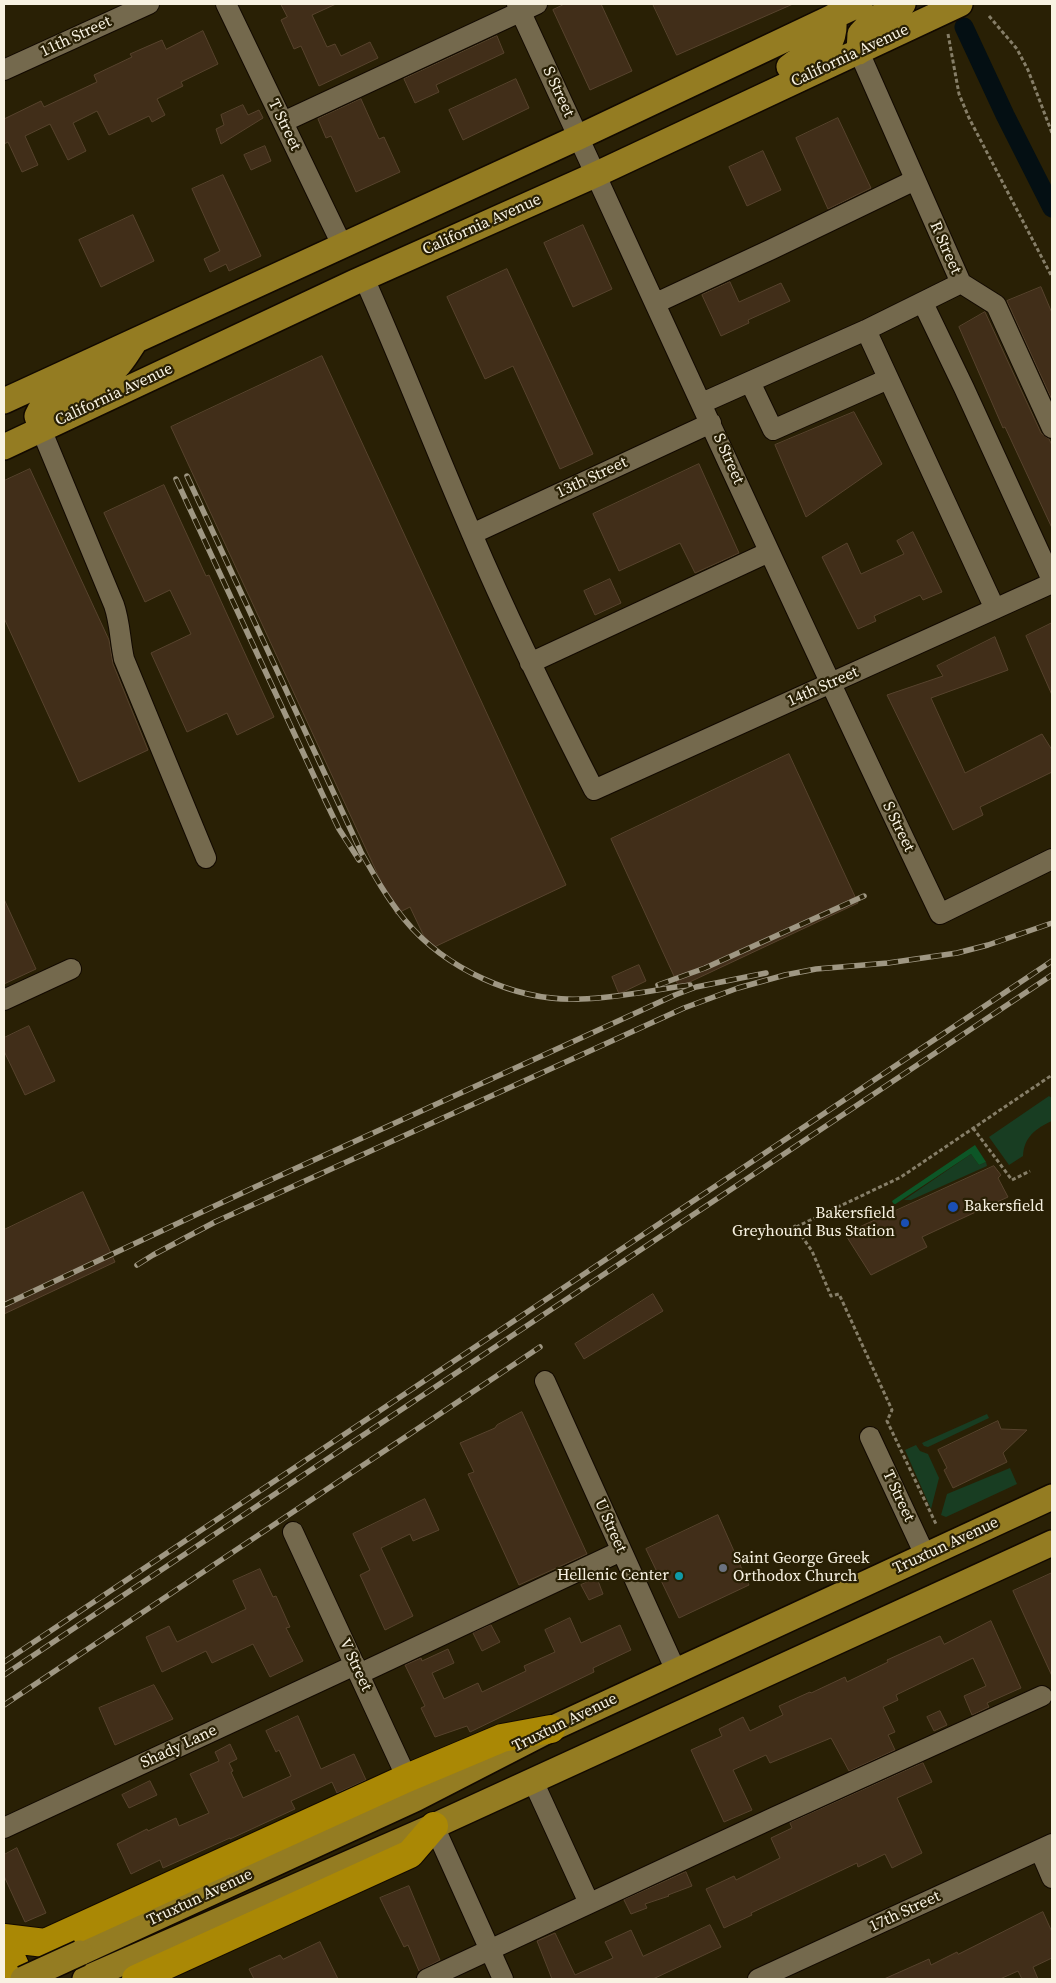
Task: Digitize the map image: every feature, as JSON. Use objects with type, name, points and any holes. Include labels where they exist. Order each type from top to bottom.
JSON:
[{"type":"highway","points":[[4,1938],[46,1943],[411,1788],[502,1738],[551,1729]]},
{"type":"highway","points":[[140,1978],[410,1854],[434,1826]]},
{"type":"highway","points":[[4,1942],[22,1979]]},
{"type":"highway","points":[[46,1943],[62,1979]]},
{"type":"main road","points":[[4,401],[579,137],[831,10],[860,4]]},
{"type":"main road","points":[[859,52],[860,34],[874,19],[903,4]]},
{"type":"main road","name":"California Avenue","points":[[4,447],[364,278],[597,174],[960,4]]},
{"type":"main road","points":[[765,95],[792,64],[830,44],[835,32],[831,10]]},
{"type":"main road","points":[[276,319],[284,305],[294,296],[344,268],[346,258],[342,246]]},
{"type":"main road","points":[[41,429],[36,416],[40,410],[115,369],[123,361],[135,341]]},
{"type":"main road","name":"Truxtun Avenue","points":[[551,1729],[1052,1497]]},
{"type":"main road","name":"Truxtun Avenue","points":[[88,1978],[434,1826],[1052,1543]]},
{"type":"main road","points":[[434,1826],[443,1804],[452,1795],[527,1755],[551,1729]]},
{"type":"main road","name":"Truxtun Avenue","points":[[22,1979],[80,1953],[411,1788]]},
{"type":"street","name":"11th Street","points":[[4,70],[149,4]]},
{"type":"street","name":"T Street","points":[[226,4],[342,246]]},
{"type":"street","points":[[283,122],[525,6]]},
{"type":"street","name":"S Street","points":[[525,6],[579,137],[712,423],[829,684],[940,914],[1052,859]]},
{"type":"street","name":"R Street","points":[[859,52],[961,283],[996,305],[1052,428]]},
{"type":"street","points":[[656,302],[915,180]]},
{"type":"street","points":[[364,278],[402,363],[472,534],[530,663],[769,552]]},
{"type":"street","points":[[702,403],[866,330],[961,283]]},
{"type":"street","points":[[923,303],[1052,582]]},
{"type":"street","points":[[866,330],[995,609]]},
{"type":"street","points":[[750,382],[773,430],[888,379]]},
{"type":"street","name":"13th Street","points":[[472,534],[712,423]]},
{"type":"street","points":[[41,429],[114,605],[119,620],[124,659],[206,858]]},
{"type":"street","name":"14th Street","points":[[530,663],[594,790],[1052,582]]},
{"type":"street","points":[[4,1000],[71,969]]},
{"type":"street","name":"U Street","points":[[545,1381],[676,1671]]},
{"type":"street","name":"T Street","points":[[870,1437],[925,1555]]},
{"type":"street","name":"V Street","points":[[293,1532],[411,1788]]},
{"type":"street","name":"Shady Lane","points":[[4,1828],[621,1550]]},
{"type":"street","points":[[427,1979],[766,1820],[1042,1696]]},
{"type":"street","points":[[533,1781],[589,1903]]},
{"type":"street","points":[[434,1826],[503,1979]]},
{"type":"street","points":[[1046,1847],[1052,1878]]},
{"type":"street","name":"17th Street","points":[[758,1979],[1046,1847]]},
{"type":"path","points":[[989,16],[1017,49],[1028,70],[1052,133]]},
{"type":"path","points":[[948,34],[959,94],[969,118],[1050,268],[1052,276]]},
{"type":"path","points":[[936,1524],[886,1421],[892,1410],[839,1294],[831,1296],[812,1251],[795,1226],[901,1177],[1052,1075]]},
{"type":"path","points":[[973,1128],[1012,1180],[1030,1171]]},
{"type":"green space","points":[[1049,1096],[1052,1098],[1052,1121],[1036,1130],[1028,1138],[1023,1156],[1009,1165],[989,1137]]},
{"type":"green space","points":[[975,1145],[986,1162],[979,1165],[971,1154],[894,1205],[892,1201]]},
{"type":"green space","points":[[971,1154],[979,1165],[986,1162],[987,1166],[911,1200],[904,1200]]},
{"type":"green space","points":[[987,1414],[989,1418],[928,1447],[922,1443]]},
{"type":"green space","points":[[916,1445],[920,1451],[928,1454],[939,1478],[931,1509],[905,1450]]},
{"type":"green space","points":[[1010,1468],[1017,1484],[946,1517],[941,1515],[947,1494]]},
{"type":"building","points":[[281,4],[336,4],[312,15],[327,47],[335,44],[341,56],[370,42],[378,58],[319,86],[301,46],[294,49],[281,20],[287,17]]},
{"type":"building","points":[[565,4],[601,4],[632,71],[590,90],[553,10]]},
{"type":"building","points":[[653,4],[793,4],[677,55]]},
{"type":"building","points":[[203,31],[218,64],[181,82],[183,86],[157,99],[165,115],[152,122],[149,116],[109,135],[97,111],[73,123],[86,151],[68,160],[50,124],[25,136],[38,165],[22,172],[8,142],[4,144],[4,119],[41,101],[44,107],[97,82],[94,75],[132,57],[130,54],[162,40],[166,49]]},
{"type":"building","points":[[497,36],[504,53],[436,85],[439,92],[415,103],[404,79]]},
{"type":"building","points":[[516,79],[529,108],[463,140],[449,110]]},
{"type":"building","points":[[361,99],[379,139],[384,137],[400,172],[356,192],[331,136],[326,138],[318,119]]},
{"type":"building","points":[[243,105],[248,115],[259,110],[263,118],[221,144],[216,129],[224,125],[221,115]]},
{"type":"building","points":[[838,118],[871,188],[828,209],[796,138]]},
{"type":"building","points":[[265,146],[271,161],[251,170],[244,155]]},
{"type":"building","points":[[763,151],[781,190],[747,206],[729,167]]},
{"type":"building","points":[[223,175],[261,256],[229,271],[226,264],[210,272],[204,259],[220,251],[192,189]]},
{"type":"building","points":[[133,215],[154,261],[101,287],[79,240]]},
{"type":"building","points":[[583,225],[612,289],[573,307],[544,243]]},
{"type":"building","points":[[507,269],[593,454],[560,469],[513,366],[485,379],[447,297]]},
{"type":"building","points":[[730,282],[739,302],[781,283],[790,301],[748,320],[749,323],[721,336],[702,295]]},
{"type":"building","points":[[1041,287],[1052,313],[1052,400],[1007,301]]},
{"type":"building","points":[[985,312],[1041,433],[1049,439],[1052,445],[1052,528],[1005,427],[1003,428],[959,327]]},
{"type":"building","points":[[322,356],[566,885],[430,949],[410,907],[396,914],[171,427]]},
{"type":"building","points":[[854,412],[882,464],[806,517],[775,445]]},
{"type":"building","points":[[699,464],[739,553],[695,573],[680,543],[619,571],[593,514]]},
{"type":"building","points":[[30,469],[109,640],[113,664],[148,750],[79,782],[4,618],[4,481]]},
{"type":"building","points":[[164,485],[206,576],[209,575],[274,717],[237,735],[227,713],[187,732],[151,653],[191,634],[170,590],[145,602],[104,513]]},
{"type":"building","points":[[913,532],[942,592],[923,600],[920,595],[874,616],[876,621],[858,629],[822,557],[847,543],[861,574],[904,554],[897,541]]},
{"type":"building","points":[[610,579],[621,603],[595,615],[584,591]]},
{"type":"building","points":[[1052,623],[1052,695],[1026,636]]},
{"type":"building","points":[[995,637],[1008,670],[931,698],[965,773],[1042,734],[1052,750],[1052,772],[980,807],[983,815],[953,830],[887,695],[943,676],[937,666]]},
{"type":"building","points":[[789,754],[858,903],[679,987],[611,839]]},
{"type":"building","points":[[4,899],[36,969],[4,984]]},
{"type":"building","points":[[639,965],[646,981],[619,994],[612,977]]},
{"type":"building","points":[[29,1026],[55,1081],[25,1095],[4,1051],[4,1038]]},
{"type":"building","points":[[994,1166],[1001,1175],[998,1178],[1008,1197],[922,1237],[927,1247],[871,1275],[845,1234]]},
{"type":"building","points":[[83,1192],[115,1262],[4,1314],[4,1230]]},
{"type":"building","points":[[653,1294],[663,1311],[584,1359],[575,1344]]},
{"type":"building","points":[[522,1412],[587,1554],[519,1585],[468,1474],[474,1472],[460,1443],[495,1428],[497,1425]]},
{"type":"building","points":[[998,1421],[1001,1429],[1027,1430],[1003,1453],[1007,1462],[953,1488],[944,1470],[947,1468],[938,1450]]},
{"type":"building","points":[[425,1499],[439,1530],[413,1541],[410,1534],[381,1548],[413,1616],[385,1630],[360,1575],[370,1570],[353,1534]]},
{"type":"building","points":[[718,1515],[749,1585],[679,1618],[646,1549]]},
{"type":"building","points":[[260,1569],[273,1597],[276,1596],[290,1627],[286,1628],[303,1661],[270,1677],[253,1644],[212,1663],[206,1651],[162,1672],[146,1637],[169,1626],[177,1642],[246,1609],[233,1581]]},
{"type":"building","points":[[1052,1573],[1052,1676],[1013,1591]]},
{"type":"building","points":[[597,1578],[603,1594],[589,1600],[581,1585]]},
{"type":"building","points":[[570,1618],[581,1643],[620,1625],[631,1650],[593,1668],[594,1672],[470,1732],[467,1726],[435,1737],[421,1708],[425,1706],[405,1665],[421,1658],[422,1661],[448,1649],[454,1663],[432,1673],[444,1699],[478,1683],[482,1692],[526,1671],[524,1666],[555,1652],[545,1630]]},
{"type":"building","points":[[991,1621],[1021,1688],[987,1703],[989,1707],[972,1715],[964,1696],[986,1686],[973,1658],[896,1695],[898,1700],[883,1707],[895,1732],[888,1735],[895,1750],[849,1771],[831,1738],[770,1763],[766,1755],[733,1770],[752,1810],[724,1822],[691,1750],[722,1736],[719,1729],[743,1717],[750,1731],[783,1715],[779,1706],[845,1677],[847,1682],[888,1662],[887,1660],[940,1636],[944,1644]]},
{"type":"building","points":[[491,1625],[500,1642],[482,1651],[473,1633]]},
{"type":"building","points":[[154,1685],[173,1719],[115,1745],[99,1708]]},
{"type":"building","points":[[940,1711],[947,1725],[934,1731],[927,1717]]},
{"type":"building","points":[[298,1716],[321,1769],[354,1754],[366,1780],[337,1793],[332,1782],[291,1801],[295,1809],[230,1839],[163,1868],[160,1860],[131,1874],[117,1844],[147,1829],[148,1831],[176,1818],[179,1826],[209,1813],[190,1774],[219,1761],[215,1752],[230,1744],[237,1759],[229,1763],[233,1771],[231,1772],[243,1798],[291,1776],[279,1750],[276,1752],[266,1731]]},
{"type":"building","points":[[923,1763],[932,1782],[897,1798],[922,1853],[892,1868],[885,1854],[858,1867],[857,1863],[751,1913],[752,1915],[724,1928],[706,1889],[734,1876],[736,1880],[780,1858],[771,1838],[792,1828],[790,1823]]},
{"type":"building","points":[[150,1781],[157,1795],[129,1808],[122,1795]]},
{"type":"building","points":[[17,1848],[46,1913],[25,1922],[4,1876],[4,1855]]},
{"type":"building","points":[[686,1872],[692,1886],[645,1904],[647,1908],[631,1914],[624,1900]]},
{"type":"building","points":[[409,1886],[440,1960],[419,1971],[408,1945],[404,1947],[380,1898]]},
{"type":"building","points":[[1043,1912],[1052,1932],[1052,1958],[1033,1967],[1038,1979],[1022,1979],[1018,1971],[1000,1979],[884,1979],[929,1959],[931,1965],[957,1952],[958,1954]]},
{"type":"building","points":[[710,1925],[721,1947],[653,1979],[552,1979],[537,1941],[555,1933],[575,1975],[613,1958],[605,1942],[631,1930],[643,1956]]},
{"type":"building","points":[[320,1942],[338,1979],[254,1979],[249,1969],[280,1955],[283,1959]]},
{"type":"waterway","points":[[964,27],[1005,115],[1052,208]]},
{"type":"railway","points":[[187,476],[361,852],[392,903],[421,937],[461,967],[484,979],[532,995],[581,999],[690,985]]},
{"type":"railway","points":[[176,479],[326,802],[339,829],[359,860]]},
{"type":"railway","points":[[658,985],[705,968],[864,896]]},
{"type":"railway","points":[[137,1265],[215,1222],[684,1008],[738,988],[785,975],[816,969],[888,963],[957,953],[988,945],[1052,923]]},
{"type":"railway","points":[[4,1662],[1052,961]]},
{"type":"railway","points":[[4,1305],[255,1187],[675,995],[696,987],[766,973]]},
{"type":"railway","points":[[4,1675],[1052,975]]},
{"type":"railway","points":[[4,1705],[540,1347]]},
{"type":"place","name":"Bakersfield","points":[[953,1207]]},
{"type":"place","name":"Bakersfield Greyhound Bus Station","points":[[905,1223]]},
{"type":"place","name":"Saint George Greek Orthodox Church","points":[[723,1568]]},
{"type":"place","name":"Hellenic Center","points":[[679,1576]]}]
